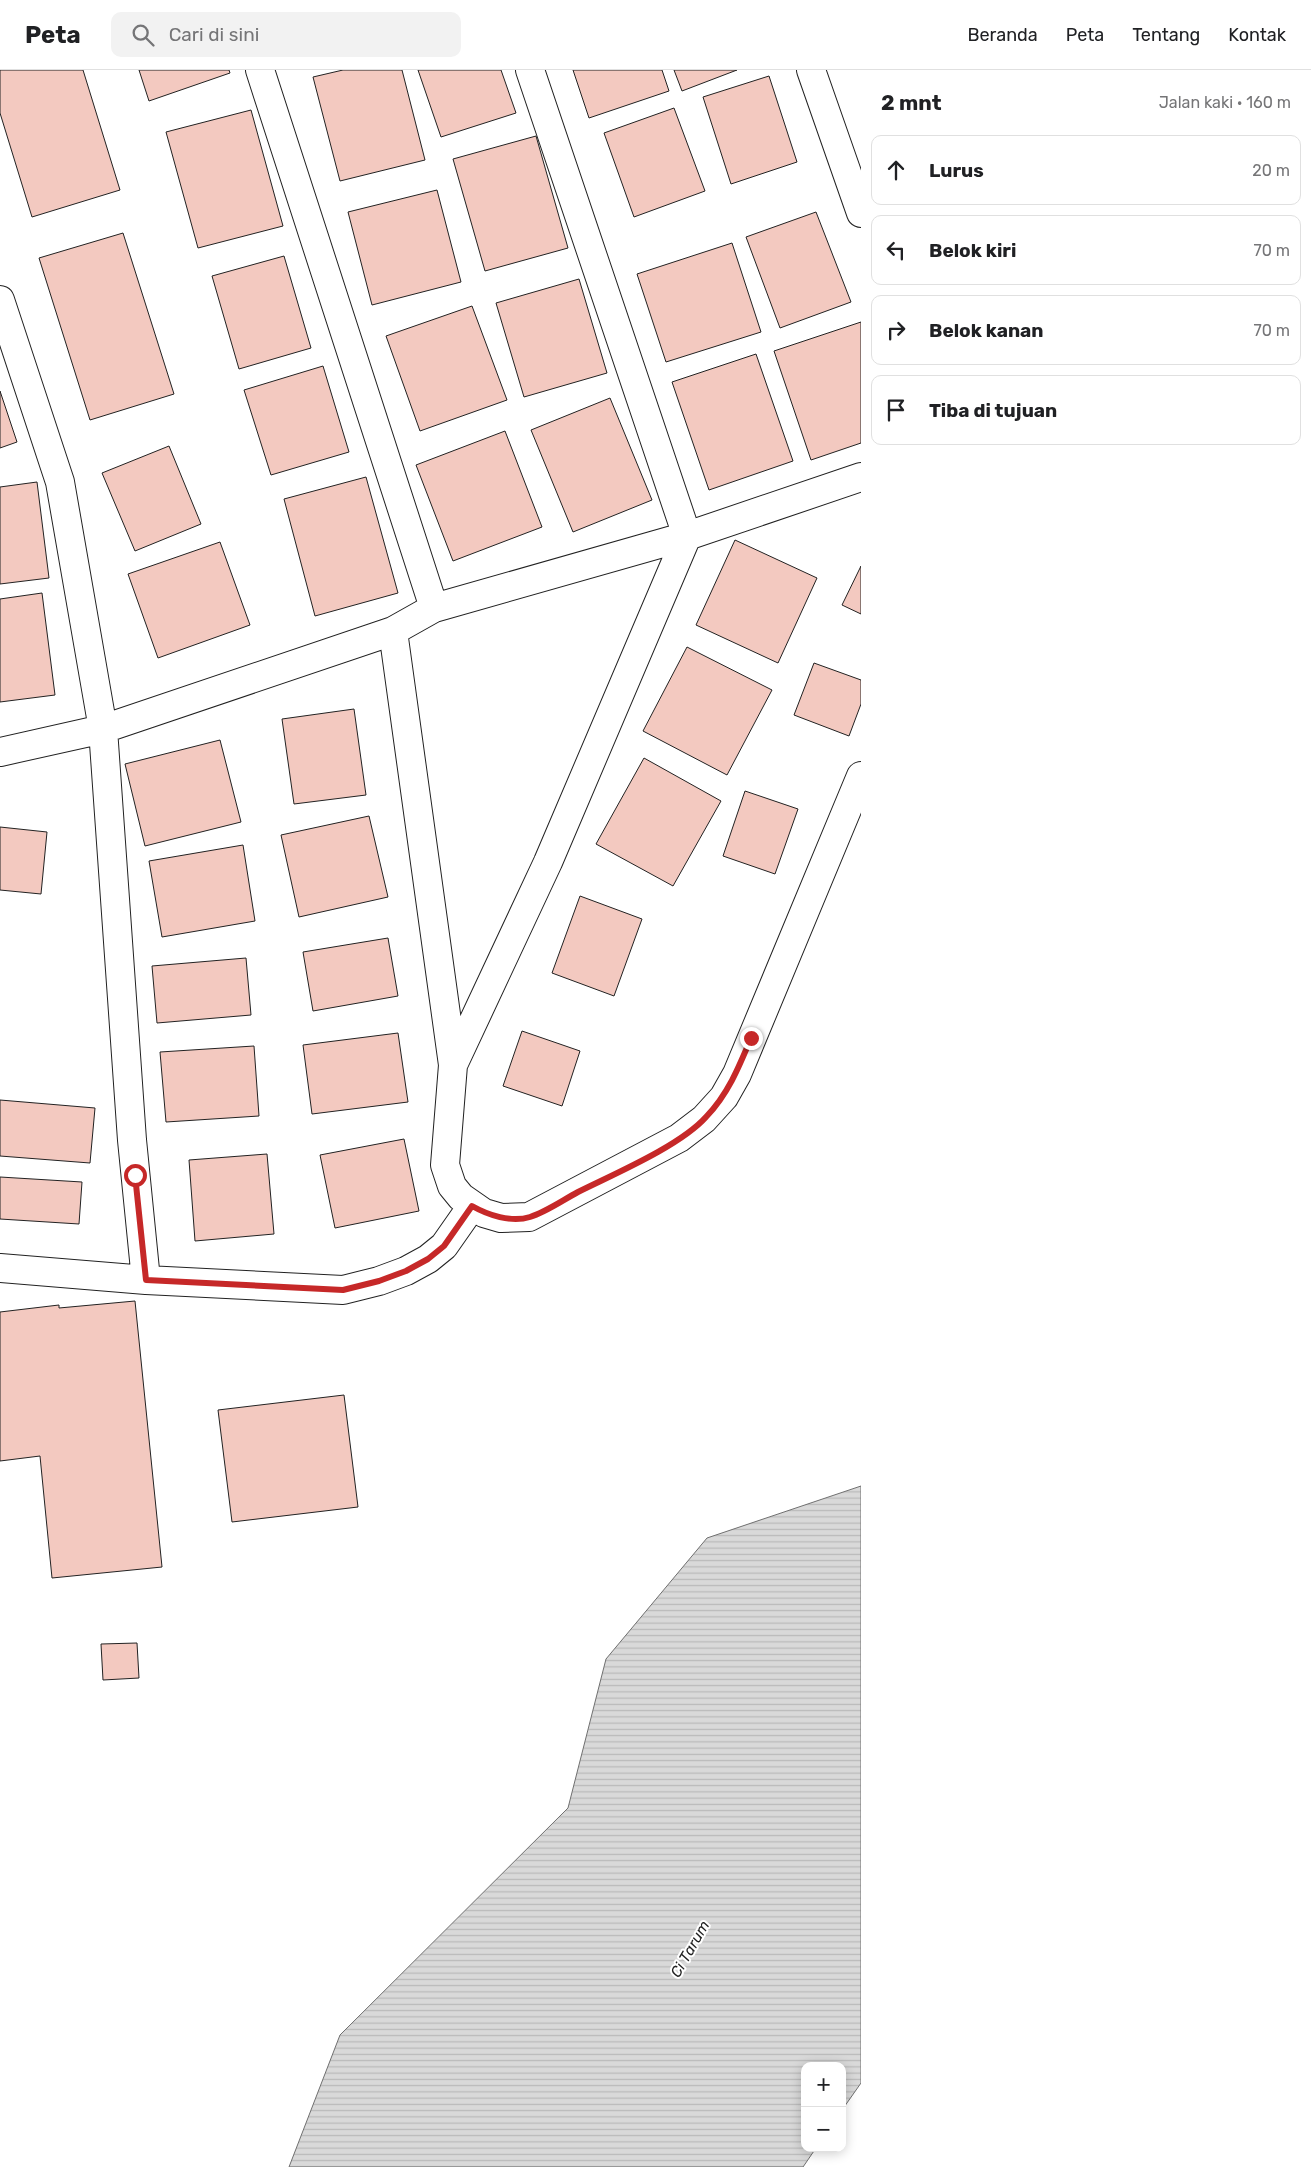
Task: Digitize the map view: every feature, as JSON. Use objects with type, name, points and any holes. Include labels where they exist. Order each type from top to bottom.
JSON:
[{"type":"street","points":[[260,70],[434,608]]},
{"type":"street","points":[[453,1065],[548,862],[687,536],[530,70]]},
{"type":"street","points":[[811,70],[861,213]]},
{"type":"street","points":[[0,300],[60,482],[103,729],[132,1140],[146,1280]]},
{"type":"street","points":[[0,752],[103,729],[393,631],[434,608],[687,536],[861,477]]},
{"type":"street","points":[[393,631],[453,1065],[446,1165],[452,1186],[472,1206],[484,1213],[500,1218],[529,1217],[679,1138],[704,1119],[724,1097],[737,1074],[861,776]]},
{"type":"street","points":[[0,1268],[146,1280],[343,1290],[379,1281],[406,1271],[428,1259],[444,1246],[472,1206]]},
{"type":"water","name":"Ci Tarum","points":[[861,1486],[861,2083],[846,2104],[846,2062],[801,2062],[801,2152],[813,2152],[803,2167],[289,2167],[340,2035],[568,1808],[606,1659],[707,1538]]},
{"type":"building","points":[[0,70],[83,70],[120,190],[32,217],[0,113]]},
{"type":"building","points":[[139,70],[229,70],[230,73],[149,101]]},
{"type":"building","points":[[343,70],[402,70],[425,160],[340,181],[313,77]]},
{"type":"building","points":[[418,70],[501,70],[516,113],[441,137]]},
{"type":"building","points":[[573,70],[662,70],[669,91],[589,118]]},
{"type":"building","points":[[674,70],[737,70],[682,91]]},
{"type":"building","points":[[769,76],[797,162],[731,184],[703,97]]},
{"type":"building","points":[[674,108],[705,191],[634,217],[604,133]]},
{"type":"building","points":[[251,110],[283,226],[198,248],[166,132]]},
{"type":"building","points":[[536,136],[568,248],[485,271],[453,159]]},
{"type":"building","points":[[437,190],[461,282],[372,305],[348,212]]},
{"type":"building","points":[[816,212],[851,302],[780,328],[746,237]]},
{"type":"building","points":[[123,233],[174,394],[90,420],[39,258]]},
{"type":"building","points":[[732,243],[761,332],[666,362],[637,274]]},
{"type":"building","points":[[284,256],[311,348],[239,369],[212,276]]},
{"type":"building","points":[[579,279],[607,373],[524,397],[496,303]]},
{"type":"building","points":[[472,306],[507,400],[420,431],[386,336]]},
{"type":"building","points":[[861,322],[861,443],[811,460],[774,351]]},
{"type":"building","points":[[756,354],[793,461],[709,490],[672,382]]},
{"type":"building","points":[[323,366],[349,452],[271,475],[244,390]]},
{"type":"building","points":[[0,391],[17,442],[0,448]]},
{"type":"building","points":[[610,398],[652,500],[573,532],[531,430]]},
{"type":"building","points":[[505,431],[542,527],[453,561],[416,465]]},
{"type":"building","points":[[169,446],[201,524],[135,551],[102,473]]},
{"type":"building","points":[[366,477],[398,593],[315,616],[284,499]]},
{"type":"building","points":[[37,482],[49,578],[0,584],[0,487]]},
{"type":"building","points":[[735,540],[817,578],[778,663],[696,625]]},
{"type":"building","points":[[220,542],[250,625],[158,658],[128,574]]},
{"type":"building","points":[[861,566],[861,614],[842,605]]},
{"type":"building","points":[[42,593],[55,695],[0,702],[0,599]]},
{"type":"building","points":[[687,647],[772,690],[727,775],[643,731]]},
{"type":"building","points":[[814,663],[861,680],[861,704],[849,736],[794,715]]},
{"type":"building","points":[[354,709],[366,795],[294,804],[282,719]]},
{"type":"building","points":[[220,740],[241,822],[145,846],[125,764]]},
{"type":"building","points":[[644,758],[721,801],[673,886],[596,844]]},
{"type":"building","points":[[745,791],[798,809],[775,874],[723,856]]},
{"type":"building","points":[[369,816],[388,897],[299,917],[281,835]]},
{"type":"building","points":[[0,827],[47,832],[41,894],[0,890]]},
{"type":"building","points":[[243,845],[255,921],[162,937],[149,861]]},
{"type":"building","points":[[580,896],[642,919],[614,996],[552,973]]},
{"type":"building","points":[[388,938],[398,996],[313,1011],[303,952]]},
{"type":"building","points":[[246,958],[251,1015],[157,1023],[152,966]]},
{"type":"building","points":[[522,1031],[580,1051],[562,1106],[503,1086]]},
{"type":"building","points":[[398,1033],[408,1102],[312,1114],[303,1045]]},
{"type":"building","points":[[254,1046],[259,1116],[166,1122],[160,1052]]},
{"type":"building","points":[[0,1100],[95,1108],[90,1163],[0,1156]]},
{"type":"building","points":[[404,1139],[419,1211],[335,1228],[320,1155]]},
{"type":"building","points":[[267,1154],[274,1234],[195,1241],[189,1160]]},
{"type":"building","points":[[0,1177],[82,1182],[79,1224],[0,1219]]},
{"type":"building","points":[[135,1301],[162,1567],[52,1578],[40,1456],[0,1461],[0,1312],[59,1305],[59,1308]]},
{"type":"building","points":[[344,1395],[358,1507],[232,1522],[218,1410]]},
{"type":"building","points":[[137,1643],[139,1678],[103,1680],[101,1644]]},
{"type":"route","points":[[135,1175],[146,1280],[343,1290],[379,1281],[406,1271],[428,1259],[444,1246],[472,1206],[484,1213],[500,1218],[529,1217],[679,1138],[704,1119],[724,1097],[737,1074],[751,1038]]}]
